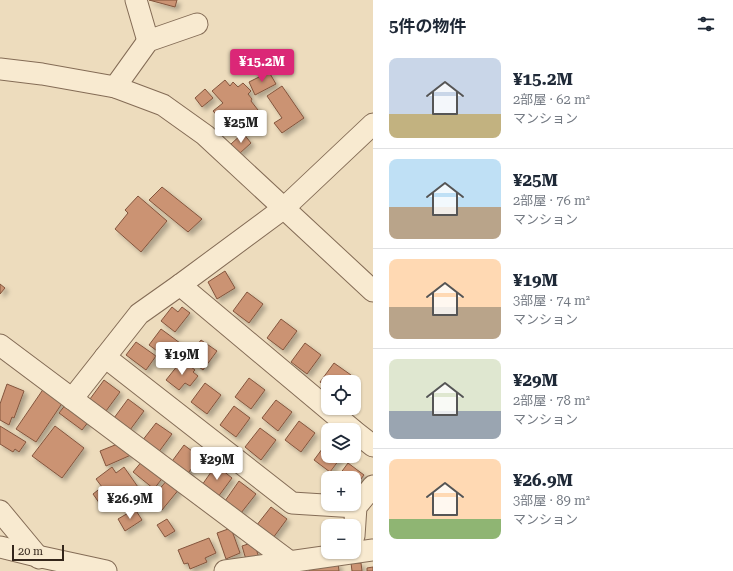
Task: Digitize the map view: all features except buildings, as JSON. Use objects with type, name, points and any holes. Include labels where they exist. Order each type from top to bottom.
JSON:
[{"type":"street","points":[[136,0],[148,41]]},
{"type":"street","points":[[115,87],[148,41],[197,24]]},
{"type":"street","points":[[0,69],[42,74],[115,87],[163,105],[205,135],[373,291]]},
{"type":"street","points":[[72,398],[139,314],[284,208],[373,124]]},
{"type":"street","points":[[180,285],[346,423]]},
{"type":"street","points":[[0,345],[290,562]]},
{"type":"street","points":[[105,357],[292,503],[321,505]]},
{"type":"street","points":[[361,436],[373,446]]},
{"type":"street","points":[[361,501],[373,486]]},
{"type":"street","points":[[0,511],[43,564]]},
{"type":"street","points":[[0,547],[43,564],[106,571]]},
{"type":"street","points":[[361,548],[373,550]]},
{"type":"street","points":[[225,571],[290,562],[321,555]]}]
